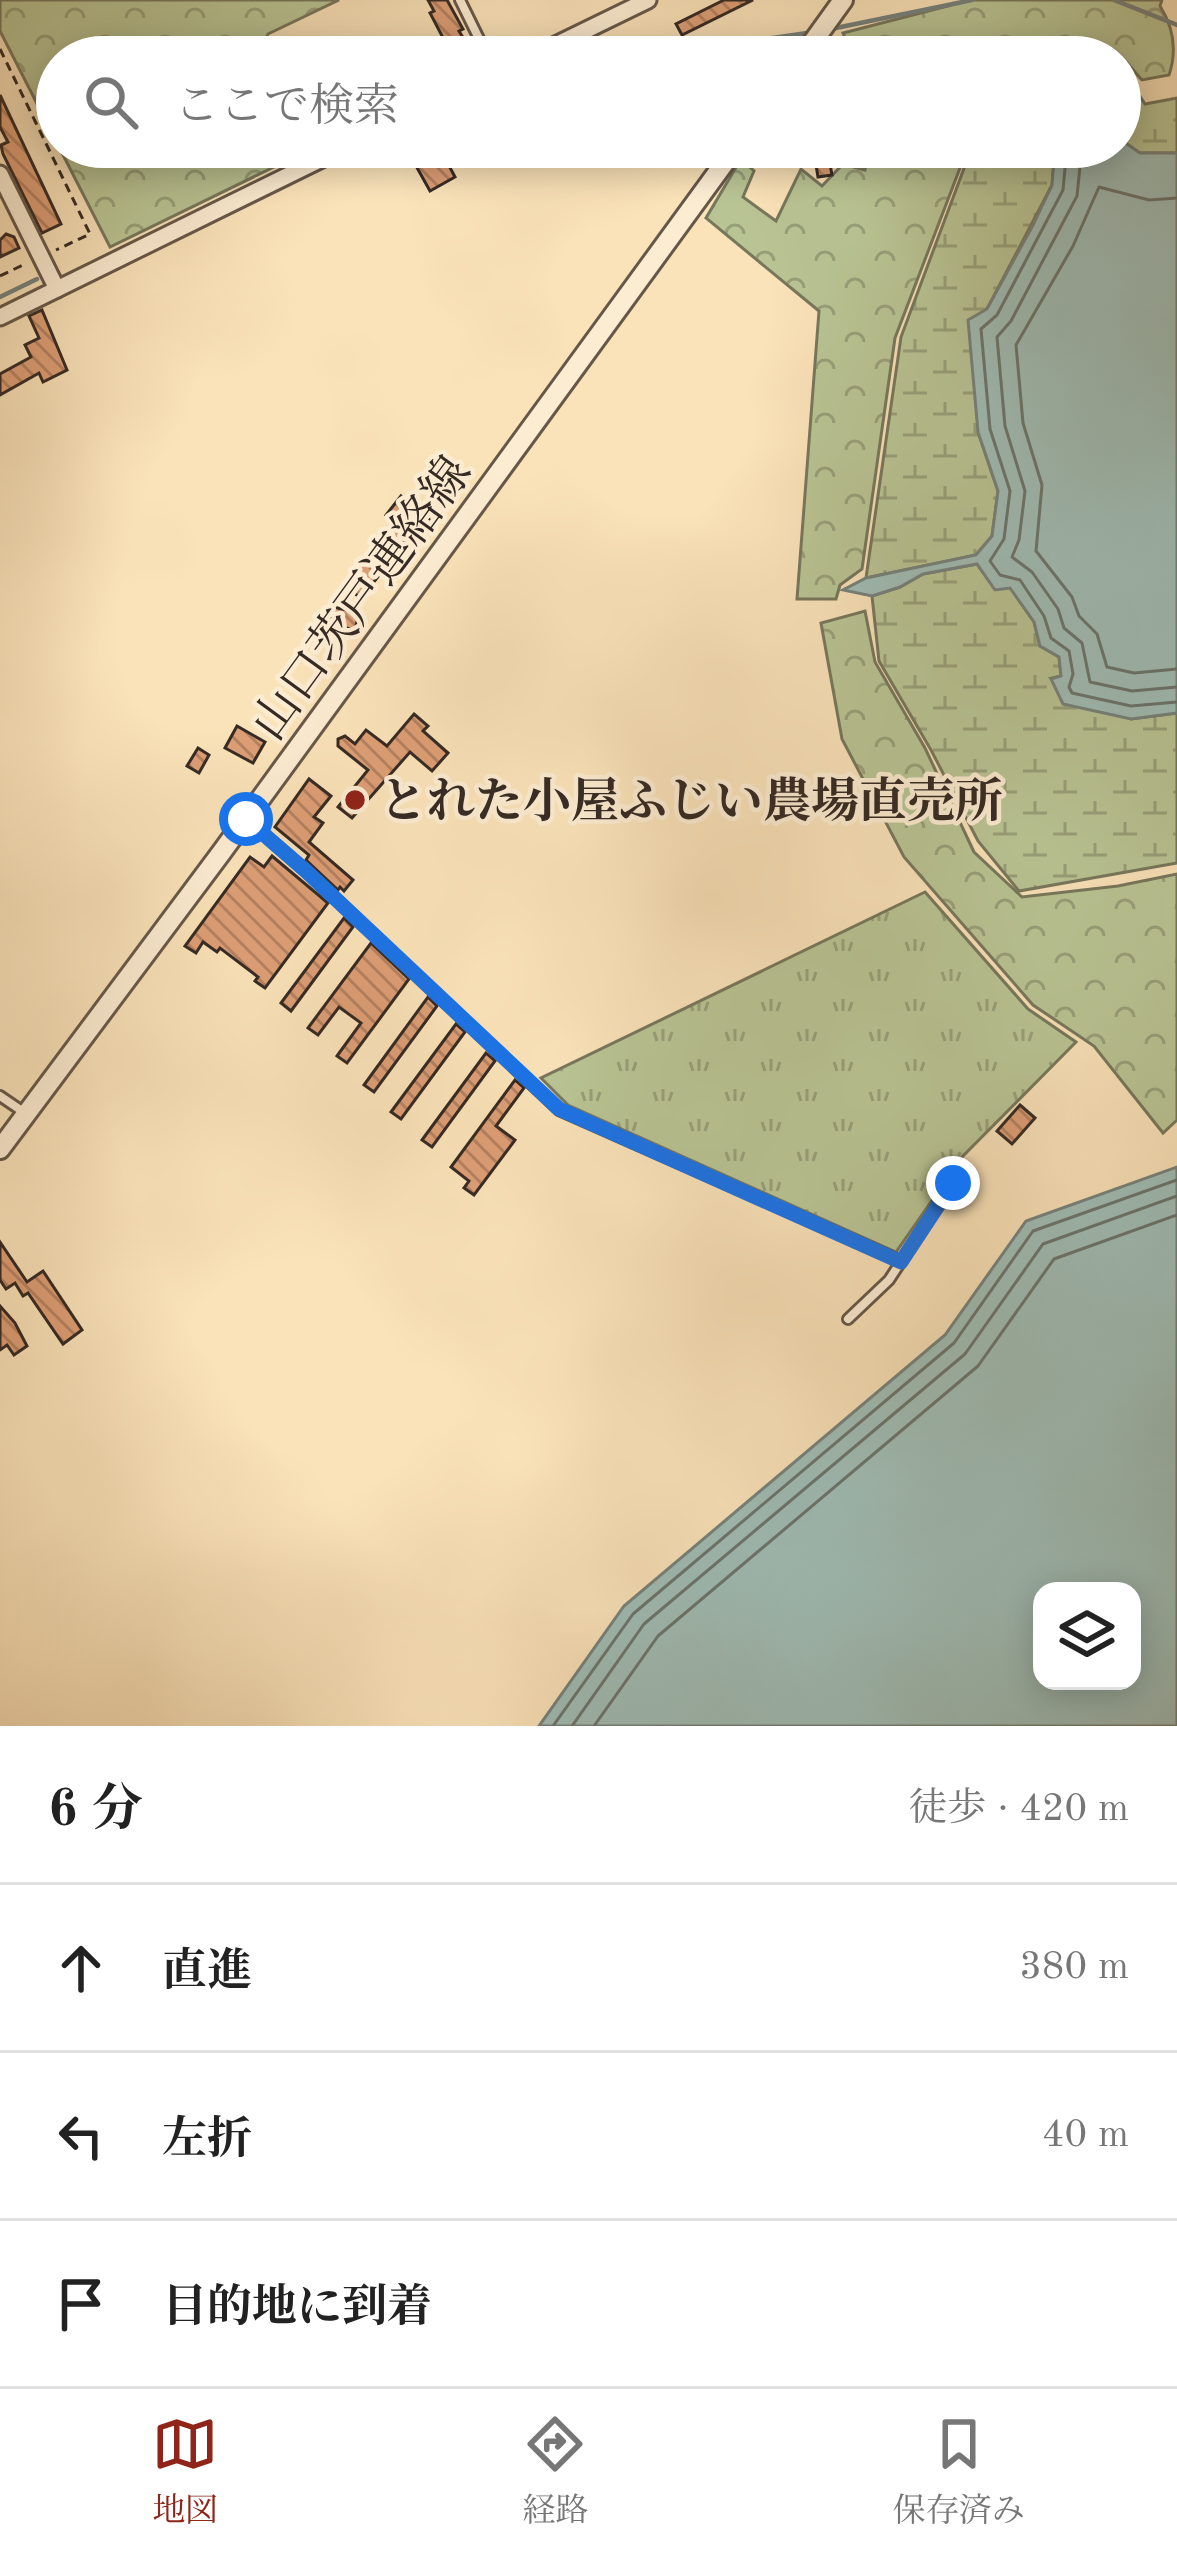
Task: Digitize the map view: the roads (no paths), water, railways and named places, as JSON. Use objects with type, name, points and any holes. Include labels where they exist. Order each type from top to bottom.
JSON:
[{"type":"street","points":[[574,36],[648,0]]},
{"type":"street","points":[[818,36],[843,0]]},
{"type":"street","points":[[0,317],[303,168]]},
{"type":"street","name":"山口茨戸連絡線","points":[[0,1149],[721,168]]},
{"type":"street","points":[[0,174],[57,289]]},
{"type":"street","points":[[0,220],[19,211]]},
{"type":"lane","points":[[460,0],[478,36]]},
{"type":"lane","points":[[246,819],[559,1109],[901,1262]]},
{"type":"lane","points":[[0,1096],[27,1114]]},
{"type":"lane","points":[[848,1319],[889,1280],[953,1183]]},
{"type":"water","points":[[1141,153],[1177,153],[1177,713],[1131,719],[1063,704],[1051,679],[1061,676],[1059,657],[1040,646],[1034,622],[1010,588],[995,590],[977,564],[923,574],[872,596],[843,590],[866,578],[976,555],[992,536],[998,491],[978,432],[968,320],[987,309],[1052,185],[1053,168],[1141,168]]},
{"type":"water","points":[[1177,1167],[1177,1726],[539,1726],[624,1606],[945,1335],[1026,1221]]},
{"type":"waterway","points":[[831,29],[972,0]]},
{"type":"waterway","points":[[1114,0],[1177,25]]},
{"type":"waterway","points":[[786,36],[814,32]]},
{"type":"waterway","points":[[0,297],[37,279]]},
{"type":"place","name":"とれた小屋ふじい農場直売所","points":[[355,800]]}]
